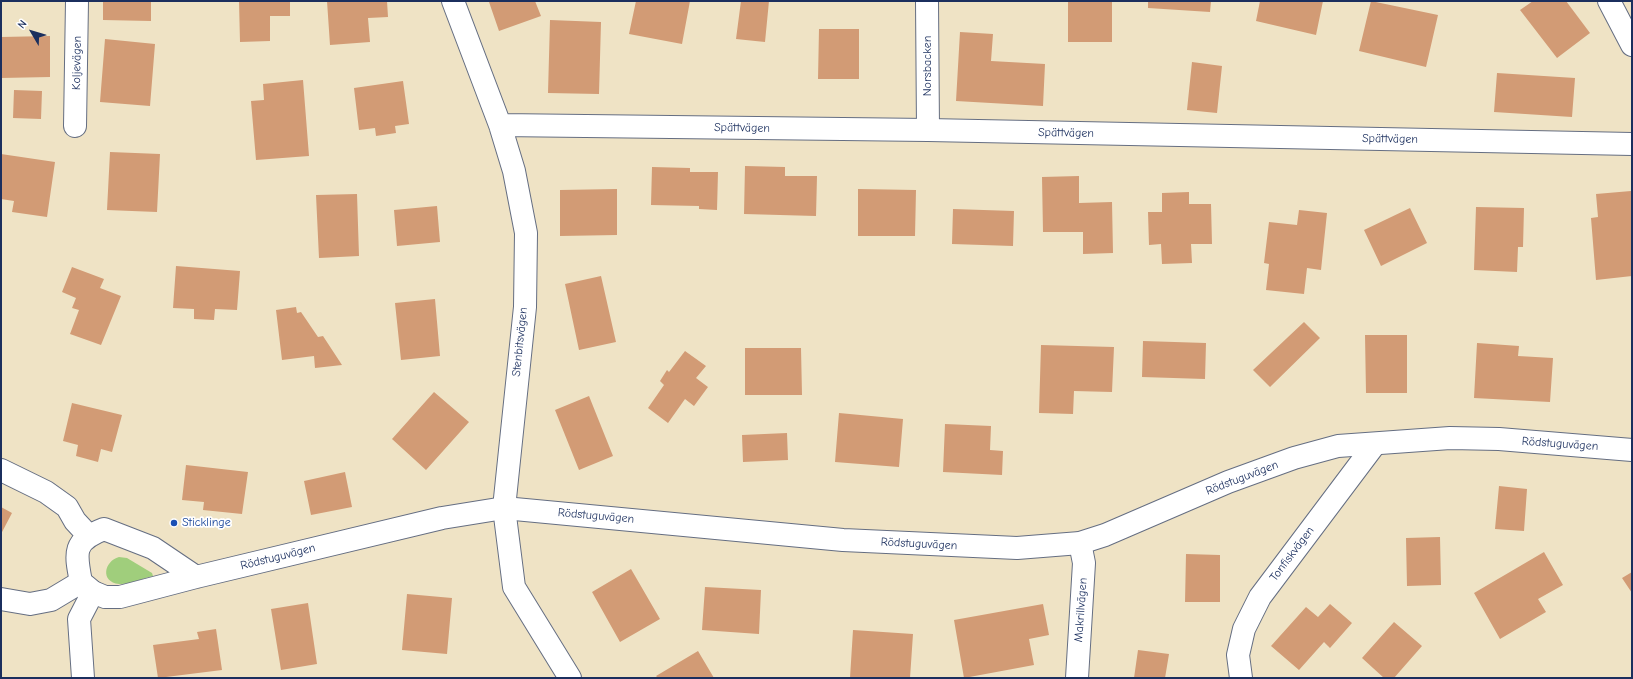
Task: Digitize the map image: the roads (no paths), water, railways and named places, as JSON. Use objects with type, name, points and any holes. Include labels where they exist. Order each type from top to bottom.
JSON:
[{"type":"street","name":"Koljevägen","points":[[76,126],[78,1]]},
{"type":"street","name":"Stenbitsvägen","points":[[453,1],[500,125],[514,171],[526,233],[524,307],[504,508],[514,587],[570,678]]},
{"type":"street","name":"Norsbacken","points":[[927,1],[928,130]]},
{"type":"street","points":[[1609,1],[1632,45]]},
{"type":"street","name":"Spättvägen","points":[[500,125],[928,130],[1632,144]]},
{"type":"street","name":"Rödstuguvägen","points":[[87,587],[105,597],[120,597],[196,577],[442,518],[504,508],[843,540],[1017,548],[1080,543],[1105,535],[1228,482],[1294,458],[1338,446],[1450,438],[1632,450]]},
{"type":"street","name":"Tonfiskvägen","points":[[1241,678],[1238,655],[1244,629],[1260,598],[1375,444]]},
{"type":"street","points":[[1,470],[46,492],[67,507],[75,521],[88,535]]},
{"type":"street","points":[[83,678],[79,619],[87,587],[76,558],[80,545],[88,535],[104,529],[132,539],[153,548],[196,577]]},
{"type":"street","name":"Makrillvägen","points":[[1077,678],[1084,563],[1080,543]]},
{"type":"street","points":[[1,599],[30,604],[52,600],[87,587]]},
{"type":"place","name":"Sticklinge","points":[[174,523]]}]
